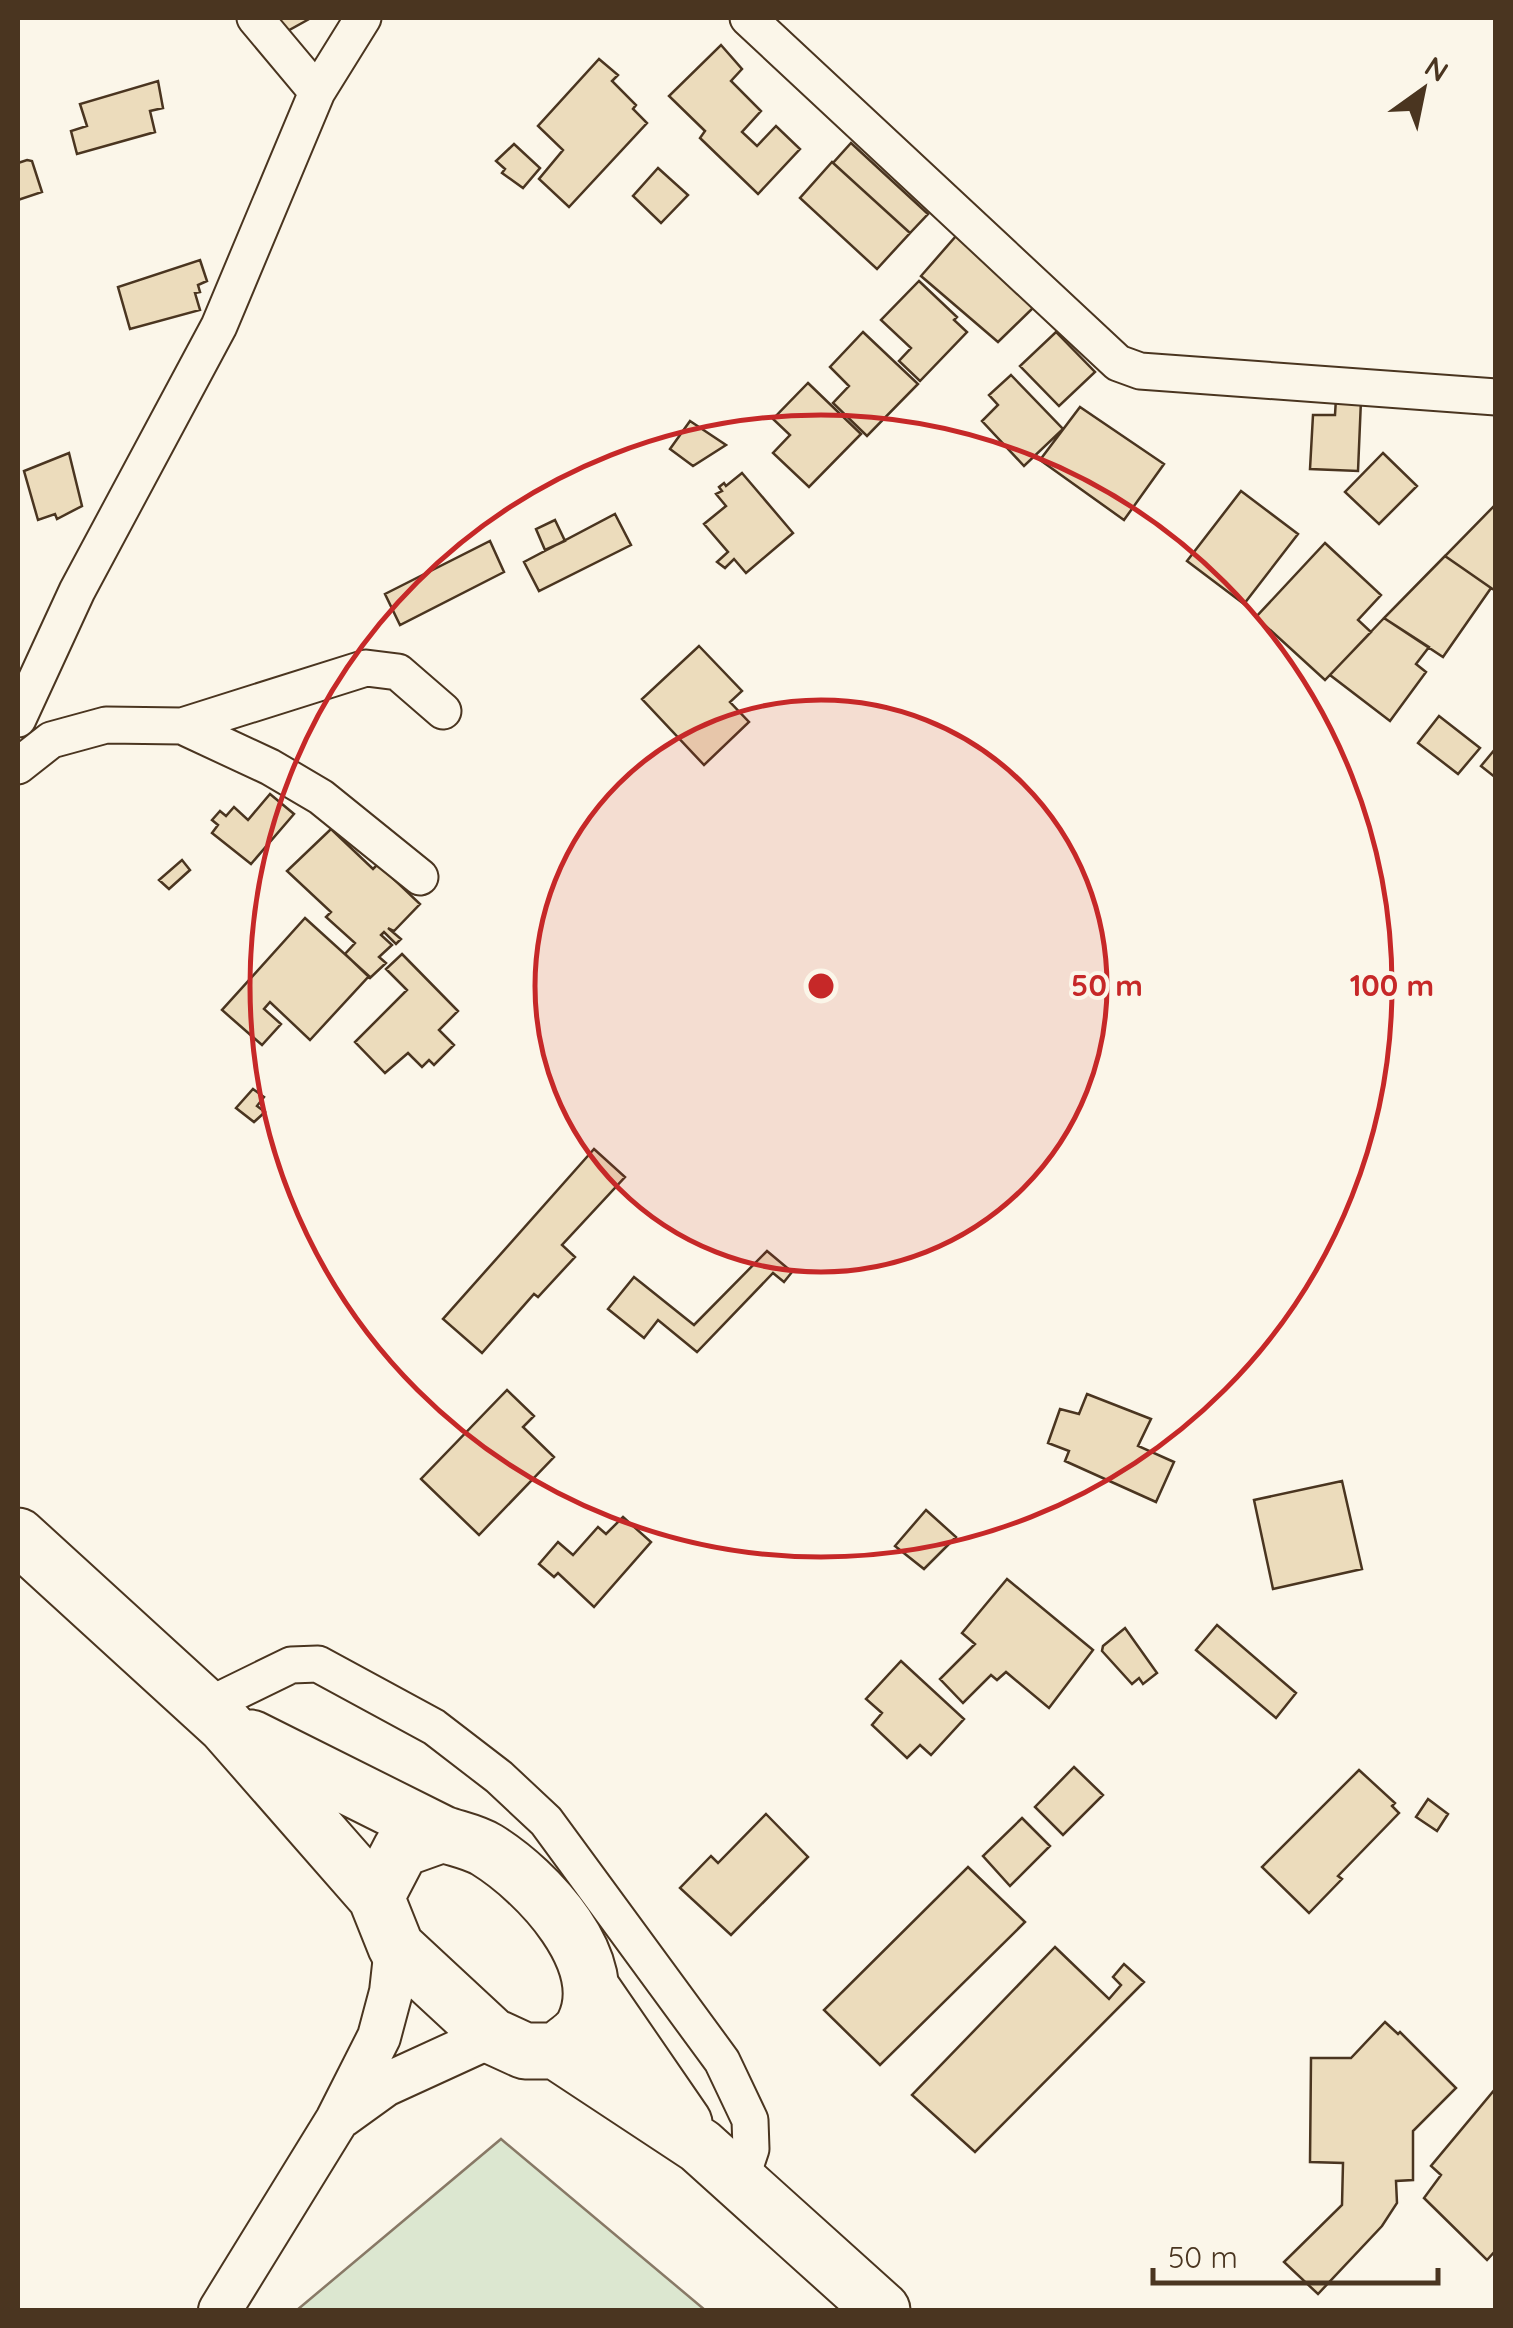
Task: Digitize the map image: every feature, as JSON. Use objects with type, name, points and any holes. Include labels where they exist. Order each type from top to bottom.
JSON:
[{"type":"main road","points":[[18,1536],[215,1717],[376,1897],[396,1947],[492,2036],[526,2051],[556,2051],[700,2146],[882,2310]]},
{"type":"main road","points":[[215,1717],[443,1834],[486,1849],[539,1892],[578,1942],[594,1992],[700,2146]]},
{"type":"main road","points":[[376,1897],[401,1849],[443,1834]]},
{"type":"main road","points":[[556,2051],[583,2028],[594,1992]]},
{"type":"street","points":[[255,18],[316,92]]},
{"type":"street","points":[[18,720],[77,590],[219,326],[316,92],[363,18]]},
{"type":"street","points":[[748,18],[1118,363],[1140,371],[1496,397]]},
{"type":"street","points":[[18,766],[51,740],[106,725],[182,726],[366,668],[398,672],[443,710]]},
{"type":"street","points":[[182,726],[321,797],[420,877]]},
{"type":"street","points":[[215,1717],[291,1665],[318,1664],[434,1727],[499,1777],[546,1821],[722,2060],[750,2120],[751,2149],[740,2182]]},
{"type":"street","points":[[220,2310],[337,2120],[379,2037],[391,1992],[396,1947]]},
{"type":"street","points":[[337,2120],[384,2085],[492,2036]]},
{"type":"green space","points":[[501,2139],[705,2310],[297,2310]]},
{"type":"building","points":[[272,18],[311,18],[282,34]]},
{"type":"building","points":[[721,45],[742,69],[731,81],[761,111],[742,132],[757,146],[776,126],[800,149],[758,194],[700,138],[705,131],[669,96]]},
{"type":"building","points":[[599,59],[618,75],[612,81],[636,105],[633,109],[647,123],[569,207],[539,179],[563,150],[538,126]]},
{"type":"building","points":[[158,81],[163,108],[150,111],[155,132],[77,154],[71,131],[87,126],[80,104]]},
{"type":"building","points":[[851,143],[928,214],[910,233],[833,163]]},
{"type":"building","points":[[514,144],[540,168],[523,188],[502,173],[505,169],[496,161]]},
{"type":"building","points":[[32,161],[42,192],[18,200],[18,163]]},
{"type":"building","points":[[832,162],[910,233],[877,269],[800,198]]},
{"type":"building","points":[[658,168],[688,195],[661,223],[633,196]]},
{"type":"building","points":[[956,236],[1035,306],[998,342],[921,276]]},
{"type":"building","points":[[200,260],[207,281],[198,285],[200,292],[195,293],[200,310],[130,329],[118,287]]},
{"type":"building","points":[[919,281],[967,332],[920,381],[899,361],[911,348],[881,320]]},
{"type":"building","points":[[863,332],[918,384],[867,436],[833,403],[849,386],[830,367]]},
{"type":"building","points":[[1056,332],[1095,372],[1059,406],[1020,366]]},
{"type":"building","points":[[1011,375],[1063,429],[1024,466],[982,421],[998,405],[989,395]]},
{"type":"building","points":[[808,383],[861,434],[809,487],[773,453],[790,435],[773,419]]},
{"type":"building","points":[[1336,398],[1361,400],[1358,471],[1310,469],[1313,415],[1335,415]]},
{"type":"building","points":[[1080,407],[1164,464],[1124,520],[1040,460]]},
{"type":"building","points":[[690,421],[726,445],[693,466],[670,449]]},
{"type":"building","points":[[69,453],[82,506],[57,519],[55,514],[38,520],[24,471]]},
{"type":"building","points":[[1383,453],[1417,486],[1379,524],[1345,492]]},
{"type":"building","points":[[742,473],[793,533],[746,573],[734,559],[725,568],[717,562],[728,552],[704,524],[726,506],[716,494],[722,491],[719,487]]},
{"type":"building","points":[[1241,491],[1298,534],[1244,604],[1187,561]]},
{"type":"building","points":[[1496,504],[1496,588],[1494,590],[1445,556]]},
{"type":"building","points":[[615,514],[631,545],[539,591],[524,562]]},
{"type":"building","points":[[555,520],[565,541],[545,550],[536,529]]},
{"type":"building","points":[[490,541],[504,572],[400,625],[385,594]]},
{"type":"building","points":[[1325,543],[1381,595],[1358,620],[1371,632],[1325,680],[1256,617]]},
{"type":"building","points":[[1445,556],[1491,588],[1443,657],[1384,618]]},
{"type":"building","points":[[1384,618],[1429,647],[1416,664],[1426,672],[1390,721],[1330,675]]},
{"type":"building","points":[[699,646],[742,691],[730,702],[749,722],[704,765],[642,699]]},
{"type":"building","points":[[1439,716],[1480,748],[1458,774],[1418,743]]},
{"type":"building","points":[[1496,748],[1496,778],[1481,766]]},
{"type":"building","points":[[270,794],[294,814],[251,864],[212,833],[218,825],[212,820],[220,811],[226,816],[234,807],[248,820]]},
{"type":"building","points":[[331,829],[373,869],[378,864],[420,904],[394,931],[388,928],[401,939],[396,944],[384,932],[381,935],[392,945],[379,957],[386,963],[370,978],[345,954],[355,943],[326,917],[331,912],[287,871]]},
{"type":"building","points":[[182,860],[190,870],[169,889],[159,880]]},
{"type":"building","points":[[305,918],[369,976],[310,1040],[270,1002],[264,1009],[281,1024],[262,1045],[222,1010]]},
{"type":"building","points":[[402,954],[458,1011],[439,1030],[454,1045],[434,1065],[429,1060],[422,1067],[408,1053],[385,1073],[355,1042],[407,990],[386,969]]},
{"type":"building","points":[[253,1089],[264,1097],[257,1106],[265,1112],[254,1122],[236,1108]]},
{"type":"building","points":[[594,1149],[625,1177],[562,1245],[575,1257],[538,1297],[534,1294],[482,1353],[443,1319]]},
{"type":"building","points":[[767,1251],[792,1272],[784,1282],[773,1273],[697,1352],[658,1320],[644,1338],[608,1309],[634,1277],[694,1325]]},
{"type":"building","points":[[507,1390],[534,1416],[523,1427],[554,1457],[479,1535],[421,1479]]},
{"type":"building","points":[[1087,1394],[1151,1419],[1138,1446],[1174,1462],[1156,1502],[1065,1461],[1069,1451],[1048,1443],[1060,1409],[1079,1414]]},
{"type":"building","points":[[1342,1481],[1362,1569],[1273,1589],[1254,1500]]},
{"type":"building","points":[[926,1510],[956,1537],[924,1569],[895,1546]]},
{"type":"building","points":[[623,1517],[651,1542],[594,1607],[558,1573],[554,1577],[539,1564],[558,1542],[573,1555],[598,1527],[606,1534]]},
{"type":"building","points":[[1007,1579],[1093,1650],[1049,1708],[1006,1672],[997,1680],[991,1675],[963,1703],[940,1679],[975,1644],[962,1633]]},
{"type":"building","points":[[1217,1625],[1296,1693],[1276,1718],[1196,1650]]},
{"type":"building","points":[[1125,1628],[1157,1673],[1143,1684],[1139,1678],[1132,1684],[1102,1651]]},
{"type":"building","points":[[901,1661],[964,1719],[931,1755],[920,1745],[907,1758],[872,1725],[882,1713],[866,1699]]},
{"type":"building","points":[[1074,1767],[1103,1795],[1063,1835],[1035,1807]]},
{"type":"building","points":[[1359,1770],[1395,1803],[1392,1806],[1399,1813],[1338,1876],[1342,1879],[1309,1913],[1262,1867]]},
{"type":"building","points":[[1428,1799],[1448,1814],[1437,1831],[1416,1817]]},
{"type":"building","points":[[766,1814],[808,1857],[731,1935],[680,1888],[711,1856],[718,1863]]},
{"type":"building","points":[[1022,1818],[1050,1846],[1010,1886],[983,1856]]},
{"type":"building","points":[[968,1867],[1025,1922],[880,2065],[824,2010]]},
{"type":"building","points":[[1055,1947],[1109,1999],[1121,1985],[1113,1977],[1124,1964],[1144,1982],[975,2152],[912,2095]]},
{"type":"building","points":[[1385,2022],[1456,2088],[1413,2131],[1413,2180],[1396,2181],[1397,2203],[1382,2226],[1318,2294],[1284,2262],[1342,2205],[1343,2163],[1310,2162],[1311,2058],[1351,2058]]},
{"type":"building","points":[[1496,2088],[1496,2250],[1487,2260],[1424,2198],[1441,2175],[1431,2166]]}]
